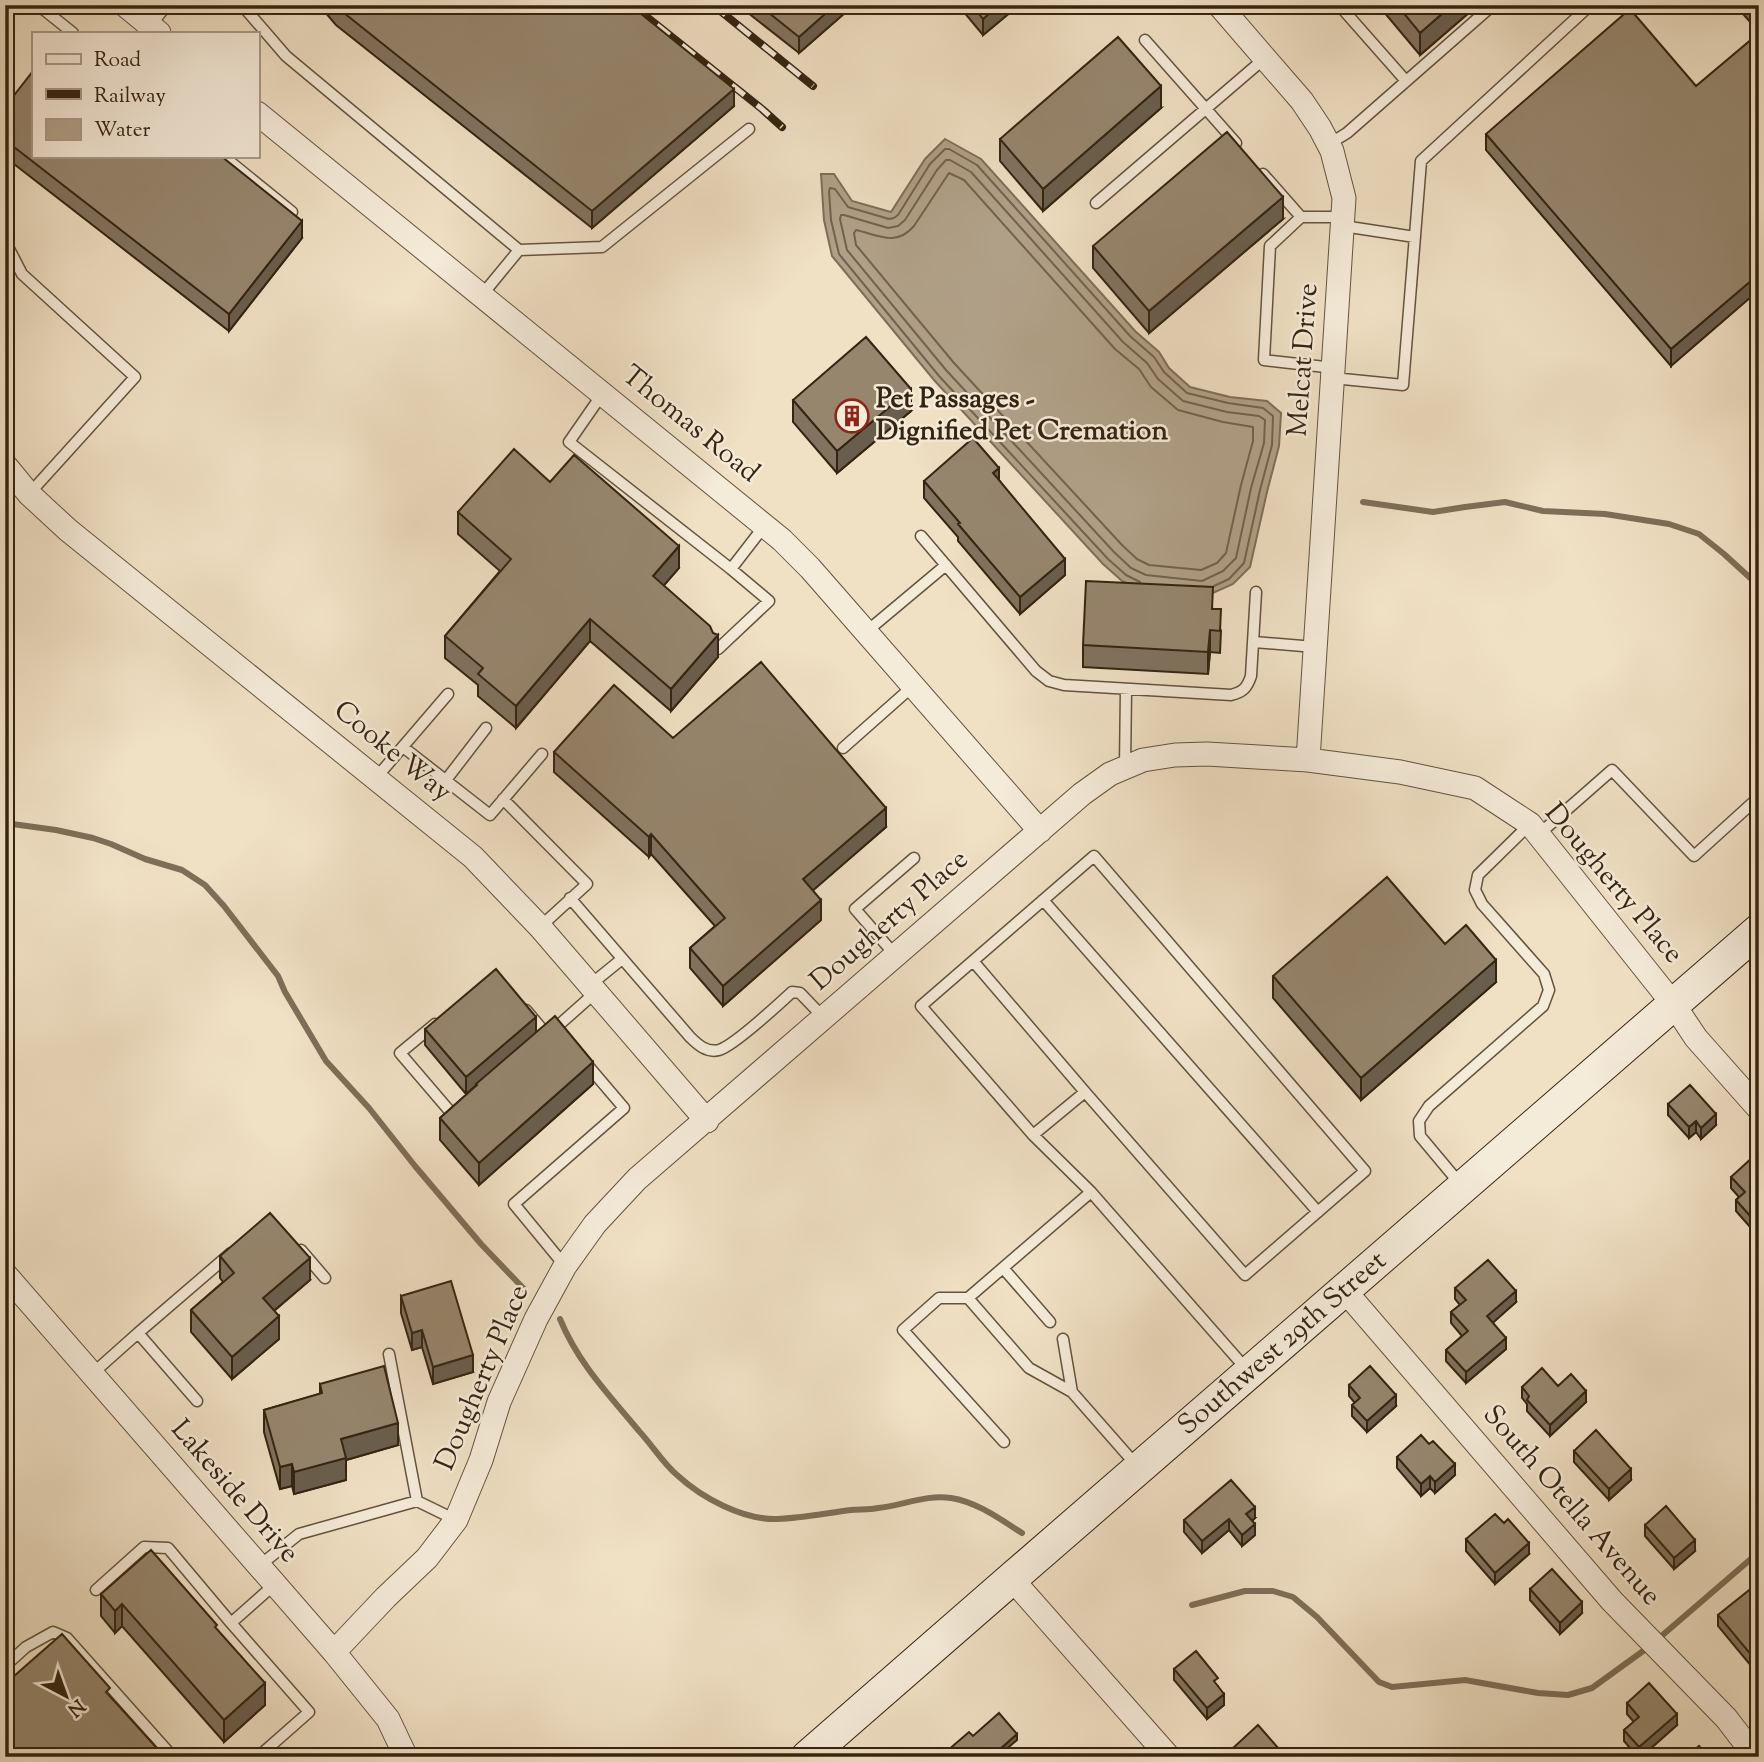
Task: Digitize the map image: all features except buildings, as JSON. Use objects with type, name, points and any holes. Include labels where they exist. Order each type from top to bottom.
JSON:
[{"type":"street","points":[[125,5],[154,30]]},
{"type":"street","name":"Melcat Drive","points":[[1219,5],[1302,101],[1329,144],[1344,198],[1308,760]]},
{"type":"street","name":"Thomas Road","points":[[259,115],[765,525],[804,561],[1040,831]]},
{"type":"street","name":"Cooke Way","points":[[5,465],[29,494],[68,530],[473,857],[540,927],[707,1121]]},
{"type":"street","name":"Dougherty Place","points":[[334,1652],[427,1558],[456,1520],[481,1460],[499,1402],[536,1319],[565,1266],[596,1224],[637,1179],[1082,794],[1110,774],[1143,760],[1207,754],[1308,760],[1400,772],[1475,788],[1534,829],[1674,1005],[1696,1038],[1759,1109]]},
{"type":"street","name":"Southwest 29th Street","points":[[807,1757],[1759,930]]},
{"type":"street","name":"Lakeside Drive","points":[[5,1274],[334,1652],[388,1719],[406,1757]]},
{"type":"street","name":"South Otella Avenue","points":[[1345,1291],[1612,1601],[1726,1718],[1756,1757]]},
{"type":"street","points":[[1011,1578],[1169,1757]]},
{"type":"lane","points":[[38,5],[72,32]]},
{"type":"lane","points":[[154,30],[167,5]]},
{"type":"lane","points":[[242,5],[286,56],[519,250],[602,247],[749,129]]},
{"type":"lane","points":[[1339,5],[1406,80]]},
{"type":"lane","points":[[1329,144],[1346,133],[1493,5]]},
{"type":"lane","points":[[1301,217],[1270,246],[1264,360],[1403,385],[1421,161],[1586,10]]},
{"type":"lane","points":[[1146,40],[1240,148]]},
{"type":"lane","points":[[1096,202],[1265,58]]},
{"type":"lane","points":[[225,158],[292,212]]},
{"type":"lane","points":[[1258,168],[1301,217],[1343,222],[1415,237]]},
{"type":"lane","points":[[5,241],[22,274],[135,377],[29,494]]},
{"type":"lane","points":[[482,295],[519,250]]},
{"type":"lane","points":[[603,393],[569,442],[769,601],[718,649]]},
{"type":"lane","points":[[731,569],[765,525]]},
{"type":"lane","points":[[921,536],[1036,671],[1049,681],[1064,685],[1231,695],[1239,693],[1245,690],[1251,677],[1256,592]]},
{"type":"lane","points":[[866,632],[946,565]]},
{"type":"lane","points":[[1254,642],[1315,647]]},
{"type":"lane","points":[[843,748],[913,686]]},
{"type":"lane","points":[[1125,768],[1126,689]]},
{"type":"lane","points":[[376,778],[448,694]]},
{"type":"lane","points":[[446,780],[486,728]]},
{"type":"lane","points":[[403,747],[490,815],[542,754]]},
{"type":"lane","points":[[1464,1188],[1420,1136],[1419,1121],[1429,1106],[1543,1006],[1549,990],[1544,974],[1482,904],[1475,890],[1478,875],[1612,770],[1693,856],[1759,797]]},
{"type":"lane","points":[[503,799],[587,884],[540,927]]},
{"type":"lane","points":[[973,961],[1245,1275],[1365,1171],[1094,856],[921,1006],[1033,1135],[1091,1192],[1250,1373]]},
{"type":"lane","points":[[896,956],[855,909],[914,858]]},
{"type":"lane","points":[[570,898],[702,1048],[717,1050],[730,1043],[792,992],[800,993],[824,1018]]},
{"type":"lane","points":[[1043,900],[1318,1212]]},
{"type":"lane","points":[[537,1044],[622,959]]},
{"type":"lane","points":[[521,1003],[551,1031],[564,1037]]},
{"type":"lane","points":[[442,1017],[400,1053],[453,1115],[463,1106]]},
{"type":"lane","points":[[565,1266],[514,1203],[624,1108],[573,1048]]},
{"type":"lane","points":[[1033,1135],[1085,1092]]},
{"type":"lane","points":[[1004,1443],[903,1330],[939,1298],[968,1298],[1091,1192]]},
{"type":"lane","points":[[92,1374],[241,1244]]},
{"type":"lane","points":[[298,1247],[325,1278]]},
{"type":"lane","points":[[1003,1268],[1050,1322]]},
{"type":"lane","points":[[968,1298],[1029,1368],[1072,1391],[1139,1468]]},
{"type":"lane","points":[[138,1333],[197,1401]]},
{"type":"lane","points":[[1063,1339],[1072,1391]]},
{"type":"lane","points":[[389,1354],[417,1501]]},
{"type":"lane","points":[[259,1566],[299,1534],[417,1501],[456,1520]]},
{"type":"lane","points":[[96,1590],[144,1547],[168,1548],[309,1712],[258,1757]]},
{"type":"lane","points":[[232,1623],[275,1584]]},
{"type":"lane","points":[[5,1666],[26,1647],[53,1632],[67,1638],[173,1757]]},
{"type":"water","points":[[945,139],[981,159],[1135,331],[1159,352],[1169,368],[1190,387],[1230,397],[1267,401],[1281,413],[1279,446],[1250,567],[1233,584],[1204,597],[1141,590],[1122,581],[1103,564],[934,380],[832,256],[824,220],[821,174],[834,174],[852,201],[891,212],[925,159]]},
{"type":"waterway","points":[[1363,502],[1433,512],[1505,502],[1543,511],[1605,514],[1669,524],[1699,534],[1759,586]]},
{"type":"waterway","points":[[5,823],[93,838],[145,859],[182,870],[205,885],[278,976],[326,1061],[369,1108],[481,1244],[525,1290]]},
{"type":"waterway","points":[[560,1319],[567,1335],[595,1378],[667,1465],[698,1492],[724,1506],[751,1516],[777,1519],[875,1509],[942,1497],[979,1507],[1022,1533]]},
{"type":"waterway","points":[[1658,1639],[1759,1552]]},
{"type":"waterway","points":[[1192,1605],[1245,1591],[1273,1591],[1293,1597],[1317,1617],[1379,1682],[1392,1687],[1465,1680],[1538,1693],[1568,1695],[1592,1688],[1650,1646]]},
{"type":"railway","points":[[632,5],[782,127]]},
{"type":"railway","points":[[713,5],[813,86]]},
{"type":"place","name":"Pet Passages - Dignified Pet Cremation","points":[[852,416]]}]
